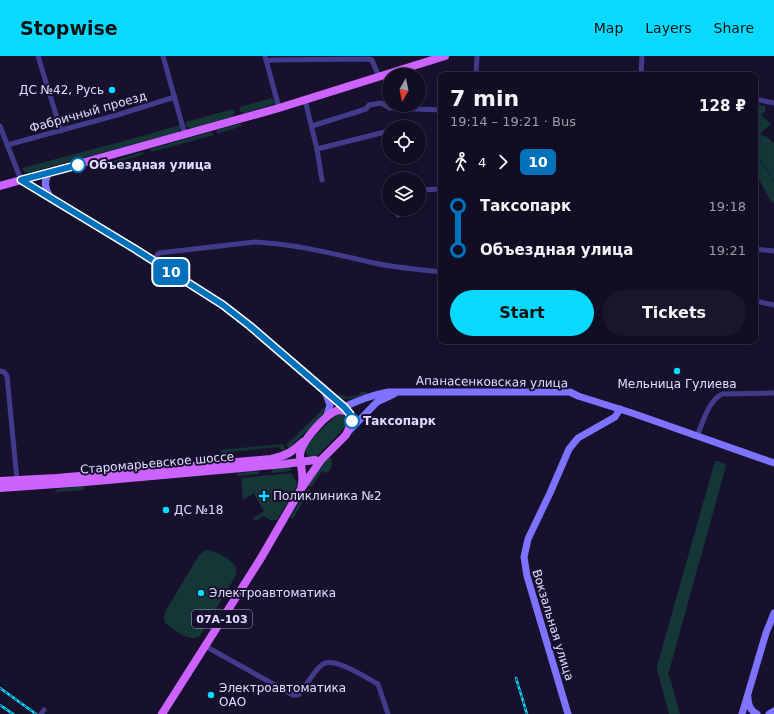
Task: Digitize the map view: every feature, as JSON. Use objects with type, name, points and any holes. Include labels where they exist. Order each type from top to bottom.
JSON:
[{"type":"main road","points":[[0,186],[49,174],[278,108],[445,56]]},
{"type":"main road","points":[[49,174],[45,184],[46,191],[50,197]]},
{"type":"main road","points":[[21,180],[153,260],[223,305],[250,326],[333,398],[341,408],[350,414],[352,421],[346,435]]},
{"type":"main road","points":[[324,390],[330,405],[326,419]]},
{"type":"main road","points":[[300,489],[303,474],[300,453],[302,447],[308,438],[330,415],[356,401],[382,393],[400,392]]},
{"type":"main road","points":[[300,489],[321,460],[377,402],[387,396],[400,392]]},
{"type":"main road","name":"Апанасенковская улица","points":[[400,392],[570,392],[774,463]]},
{"type":"main road","points":[[333,398],[347,402],[356,401]]},
{"type":"main road","name":"Вокзальная улица","points":[[568,714],[524,565],[525,550],[528,539],[569,449],[578,438],[615,417],[620,409]]},
{"type":"main road","name":"Старомарьевское шоссе","points":[[0,481],[68,477],[271,459],[289,454],[308,438]]},
{"type":"main road","points":[[302,447],[305,456],[311,460],[320,458],[329,452]]},
{"type":"main road","name":"Старомарьевское шоссе","points":[[0,488],[291,464],[315,460]]},
{"type":"main road","points":[[291,464],[299,467],[303,474]]},
{"type":"main road","name":"07А-103","points":[[162,714],[261,558],[300,489]]},
{"type":"main road","points":[[742,714],[766,633],[774,613]]},
{"type":"main road","points":[[748,693],[749,706],[753,712],[757,714]]},
{"type":"street","points":[[38,56],[61,131]]},
{"type":"street","points":[[163,56],[185,135]]},
{"type":"street","points":[[476,72],[477,56]]},
{"type":"street","points":[[642,56],[642,72]]},
{"type":"street","points":[[278,108],[265,59],[368,59],[372,60],[379,77]]},
{"type":"street","name":"Фабричный проезд","points":[[7,145],[61,131],[175,97]]},
{"type":"street","points":[[305,100],[317,149],[322,180]]},
{"type":"street","points":[[758,100],[774,103]]},
{"type":"street","points":[[312,126],[366,109],[369,105],[381,103],[390,108],[438,110]]},
{"type":"street","points":[[0,126],[21,180]]},
{"type":"street","points":[[317,149],[382,133]]},
{"type":"street","points":[[426,190],[438,189]]},
{"type":"street","points":[[153,260],[159,253],[266,242],[333,253],[376,263],[438,272]]},
{"type":"street","points":[[758,250],[774,251]]},
{"type":"street","points":[[758,302],[774,305]]},
{"type":"street","points":[[0,371],[4,372],[7,376],[17,480]]},
{"type":"street","points":[[697,436],[710,406],[722,394],[774,393]]},
{"type":"street","points":[[205,646],[293,695],[298,695],[301,692],[321,664],[334,662],[349,668],[378,684],[388,714]]},
{"type":"green space","points":[[272,98],[274,104],[244,113],[240,111],[240,107]]},
{"type":"green space","points":[[758,105],[765,106],[765,112],[761,115],[771,124],[761,133],[761,135],[767,137],[774,143],[774,204],[770,200],[758,178]]},
{"type":"green space","points":[[233,109],[235,113],[231,117],[191,128],[186,125],[186,122]]},
{"type":"green space","points":[[240,124],[242,126],[217,134],[217,130]]},
{"type":"green space","points":[[180,125],[180,130],[178,132],[28,173],[22,168],[139,137]]},
{"type":"green space","points":[[211,132],[214,135],[151,152],[151,149]]},
{"type":"green space","points":[[142,152],[145,154],[114,163],[113,161]]},
{"type":"green space","points":[[154,267],[175,280],[174,282],[170,283],[153,272],[152,268]]},
{"type":"green space","points":[[361,392],[368,393],[356,398],[348,399],[337,396],[339,394],[348,397],[360,394]]},
{"type":"green space","points":[[325,407],[322,416],[288,449],[287,444]]},
{"type":"green space","points":[[337,414],[346,417],[346,426],[318,455],[314,457],[308,456],[305,450],[307,444]]},
{"type":"green space","points":[[283,444],[286,450],[283,451],[278,447],[221,453],[221,450]]},
{"type":"green space","points":[[328,458],[331,458],[332,462],[332,467],[330,470],[326,473],[322,471],[312,487],[308,486],[320,465]]},
{"type":"green space","points":[[715,461],[725,464],[726,466],[668,675],[680,714],[669,714],[657,666]]},
{"type":"green space","points":[[290,467],[291,471],[272,473],[272,469]]},
{"type":"green space","points":[[259,471],[259,474],[238,476],[238,473]]},
{"type":"green space","points":[[291,473],[298,484],[277,520],[270,520],[264,516],[255,521],[253,518],[264,511],[253,492],[253,494],[243,500],[241,478]]},
{"type":"green space","points":[[84,486],[84,490],[55,492],[57,489]]},
{"type":"green space","points":[[308,488],[310,489],[293,519],[290,518]]},
{"type":"green space","name":"Электроавтоматика","points":[[205,550],[217,553],[230,560],[236,567],[236,575],[200,636],[191,638],[182,635],[173,629],[165,623],[164,618],[165,612],[199,555]]},
{"type":"waterway","points":[[758,157],[774,181]]},
{"type":"railway","points":[[516,678],[527,714]]},
{"type":"railway","points":[[0,688],[36,714]]},
{"type":"railway","points":[[0,705],[13,714]]},
{"type":"bus line","name":"10","points":[[78,165],[49,174],[21,180],[135,249],[223,305],[250,326],[344,407],[352,417],[352,421]]},
{"type":"place","name":"ДС №42, Русь","points":[[112,90]]},
{"type":"place","name":"Объездная улица","points":[[78,165]]},
{"type":"place","name":"Мельница Гулиева","points":[[677,371]]},
{"type":"place","name":"Таксопарк","points":[[352,421]]},
{"type":"place","name":"Поликлиника №2","points":[[264,496]]},
{"type":"place","name":"ДС №18","points":[[166,510]]},
{"type":"place","name":"Электроавтоматика","points":[[201,593]]},
{"type":"place","name":"Электроавтоматика ОАО","points":[[211,695]]}]
